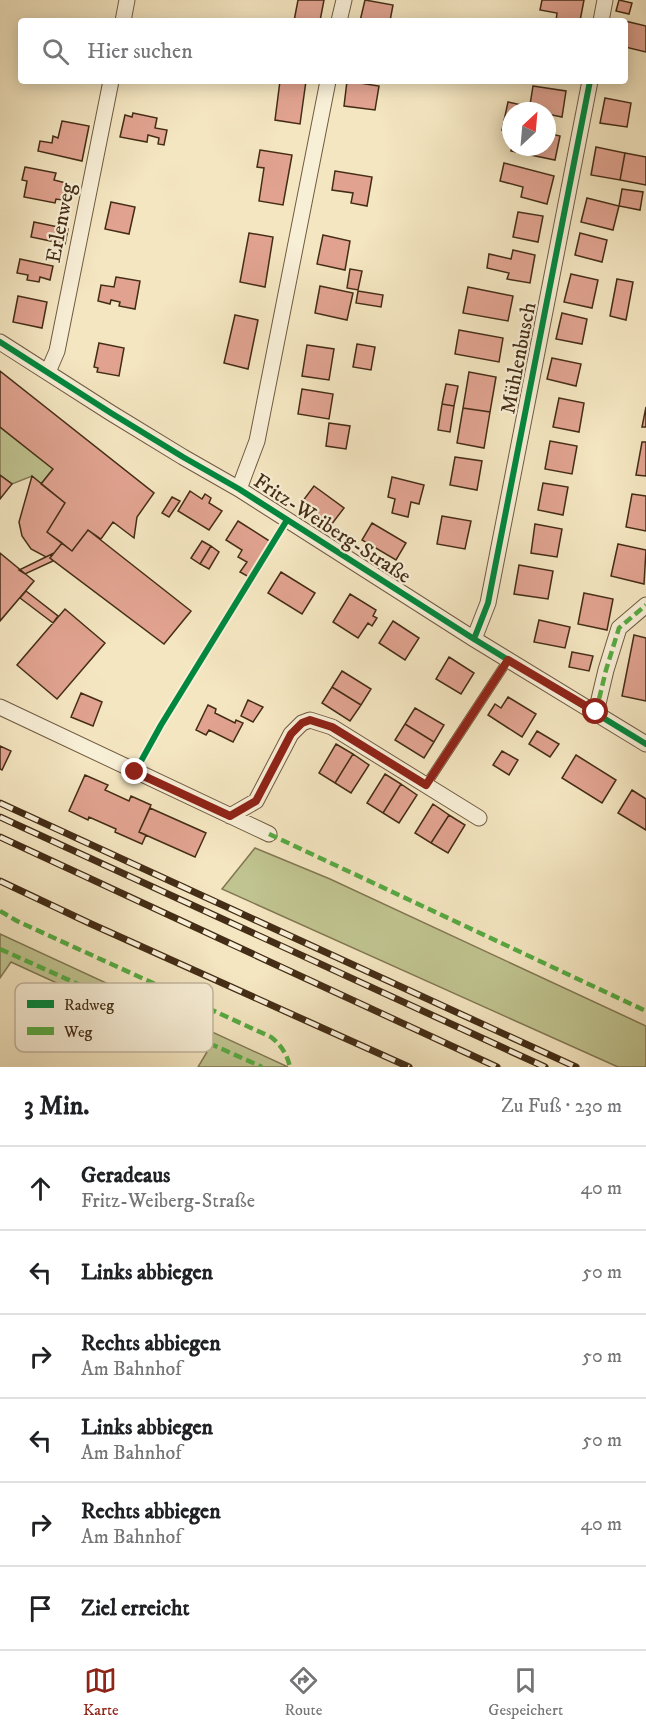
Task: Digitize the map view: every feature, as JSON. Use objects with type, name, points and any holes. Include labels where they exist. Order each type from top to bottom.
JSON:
[{"type":"street","points":[[124,18],[127,0]]},
{"type":"street","points":[[340,18],[344,0]]},
{"type":"street","points":[[602,18],[605,0]]},
{"type":"street","name":"Erlenweg","points":[[48,372],[57,351],[110,84]]},
{"type":"street","points":[[239,489],[257,441],[327,84]]},
{"type":"street","name":"Mühlenbusch","points":[[474,639],[488,603],[589,84]]},
{"type":"street","name":"Fritz-Weiberg-Straße","points":[[0,342],[646,744]]},
{"type":"street","points":[[596,712],[619,628],[646,605]]},
{"type":"street","points":[[0,707],[269,834]]},
{"type":"street","points":[[230,816],[256,801],[291,734],[302,723],[310,720],[332,727],[479,818]]},
{"type":"lane","points":[[426,785],[508,660]]},
{"type":"green space","points":[[0,427],[53,469],[41,484],[32,476],[12,484],[0,475]]},
{"type":"green space","points":[[255,848],[330,879],[646,1026],[646,1067],[618,1067],[222,889]]},
{"type":"green space","points":[[0,934],[106,983],[57,983],[11,962],[0,978]]},
{"type":"green space","points":[[213,1032],[288,1067],[198,1067],[207,1052],[213,1052]]},
{"type":"building","points":[[298,0],[324,0],[321,18],[295,18]]},
{"type":"building","points":[[365,0],[393,5],[391,18],[361,18]]},
{"type":"building","points":[[542,0],[584,0],[581,18],[556,18],[557,13],[540,10]]},
{"type":"building","points":[[619,0],[632,3],[629,14],[616,11]]},
{"type":"building","points":[[628,22],[646,26],[646,52],[628,48]]},
{"type":"building","points":[[280,84],[306,84],[300,124],[275,120]]},
{"type":"building","points":[[347,84],[379,86],[375,110],[344,106]]},
{"type":"building","points":[[533,86],[566,91],[562,117],[556,116],[556,102],[530,102]]},
{"type":"building","points":[[605,98],[631,103],[627,127],[600,123]]},
{"type":"building","points":[[133,113],[157,118],[155,128],[167,130],[164,145],[158,144],[159,138],[148,135],[147,142],[120,137],[125,115],[132,117]]},
{"type":"building","points":[[62,121],[89,126],[82,161],[38,151],[40,141],[52,143],[53,136],[58,138]]},
{"type":"building","points":[[556,135],[560,136],[556,155]]},
{"type":"building","points":[[596,147],[625,153],[620,180],[591,175]]},
{"type":"building","points":[[260,150],[292,155],[283,205],[259,201],[264,168],[257,167]]},
{"type":"building","points":[[625,153],[646,157],[646,185],[620,180]]},
{"type":"building","points":[[535,156],[556,156],[555,160]]},
{"type":"building","points":[[504,163],[554,176],[547,204],[521,197],[523,187],[500,181]]},
{"type":"building","points":[[25,167],[56,173],[54,180],[66,183],[62,200],[56,199],[55,203],[24,197],[27,181],[22,180]]},
{"type":"building","points":[[335,171],[372,177],[367,206],[351,203],[353,193],[332,190]]},
{"type":"building","points":[[622,189],[643,192],[640,210],[619,206]]},
{"type":"building","points":[[587,198],[619,206],[613,230],[581,222]]},
{"type":"building","points":[[111,202],[135,207],[129,234],[105,229]]},
{"type":"building","points":[[518,212],[543,216],[538,242],[513,237]]},
{"type":"building","points":[[34,222],[68,229],[65,244],[31,237]]},
{"type":"building","points":[[249,233],[273,237],[265,287],[240,282]]},
{"type":"building","points":[[580,233],[607,240],[602,262],[575,255]]},
{"type":"building","points":[[323,235],[350,241],[345,270],[317,264]]},
{"type":"building","points":[[513,250],[535,255],[530,283],[507,279],[509,273],[487,268],[489,254],[511,259]]},
{"type":"building","points":[[20,259],[53,266],[50,280],[40,277],[39,282],[27,280],[28,275],[17,273]]},
{"type":"building","points":[[350,269],[362,271],[358,290],[347,288]]},
{"type":"building","points":[[571,274],[598,280],[592,308],[564,302]]},
{"type":"building","points":[[116,277],[140,281],[135,309],[119,306],[120,302],[111,300],[110,304],[98,301],[101,285],[114,287]]},
{"type":"building","points":[[617,279],[633,282],[626,320],[610,316]]},
{"type":"building","points":[[320,286],[353,293],[347,320],[315,313]]},
{"type":"building","points":[[468,287],[513,296],[508,321],[463,313]]},
{"type":"building","points":[[358,291],[383,295],[381,307],[356,303]]},
{"type":"building","points":[[18,296],[47,302],[42,328],[13,322]]},
{"type":"building","points":[[562,313],[587,319],[582,344],[556,339]]},
{"type":"building","points":[[235,315],[258,320],[248,369],[224,363]]},
{"type":"building","points":[[459,330],[503,338],[499,362],[455,354]]},
{"type":"building","points":[[99,343],[124,348],[119,376],[97,372],[98,368],[94,367]]},
{"type":"building","points":[[357,344],[375,347],[371,370],[353,367]]},
{"type":"building","points":[[307,345],[334,349],[329,380],[302,376]]},
{"type":"building","points":[[552,358],[581,364],[576,386],[547,379]]},
{"type":"building","points":[[0,371],[154,493],[137,517],[134,538],[113,522],[101,539],[88,530],[72,551],[47,532],[65,503],[41,484],[53,469],[0,427]]},
{"type":"building","points":[[469,372],[496,377],[490,412],[463,408]]},
{"type":"building","points":[[446,384],[458,386],[454,406],[442,404]]},
{"type":"building","points":[[302,389],[333,394],[329,419],[298,414]]},
{"type":"building","points":[[559,398],[584,403],[579,432],[553,427]]},
{"type":"building","points":[[442,404],[454,406],[450,432],[438,430]]},
{"type":"building","points":[[646,407],[646,427],[642,427]]},
{"type":"building","points":[[463,408],[490,412],[484,448],[457,443]]},
{"type":"building","points":[[329,423],[350,426],[346,449],[326,446]]},
{"type":"building","points":[[550,441],[577,446],[572,474],[545,469]]},
{"type":"building","points":[[642,442],[646,442],[646,476],[636,475]]},
{"type":"building","points":[[455,457],[482,461],[477,490],[450,485]]},
{"type":"building","points":[[0,475],[12,484],[0,499]]},
{"type":"building","points":[[32,476],[65,503],[47,532],[62,543],[54,553],[46,557],[31,549],[22,536],[19,522]]},
{"type":"building","points":[[392,477],[424,485],[419,504],[411,502],[408,517],[392,513],[395,499],[388,497]]},
{"type":"building","points":[[543,483],[568,487],[563,515],[538,510]]},
{"type":"building","points":[[314,486],[344,508],[328,529],[299,506]]},
{"type":"building","points":[[190,491],[202,499],[205,494],[211,498],[209,503],[222,511],[209,530],[178,511]]},
{"type":"building","points":[[632,494],[646,496],[646,531],[626,527]]},
{"type":"building","points":[[172,497],[180,501],[169,517],[162,513]]},
{"type":"building","points":[[442,516],[471,521],[465,549],[437,544]]},
{"type":"building","points":[[238,521],[271,542],[249,577],[240,572],[247,562],[238,557],[242,550],[226,540]]},
{"type":"building","points":[[372,523],[406,543],[396,560],[362,540]]},
{"type":"building","points":[[535,524],[562,529],[557,557],[531,553]]},
{"type":"building","points":[[88,530],[191,611],[164,644],[50,558],[62,543],[72,551]]},
{"type":"building","points":[[202,541],[211,546],[200,564],[191,558]]},
{"type":"building","points":[[618,544],[646,550],[644,584],[611,576]]},
{"type":"building","points":[[211,546],[219,552],[209,569],[200,564]]},
{"type":"building","points":[[0,553],[34,581],[0,621]]},
{"type":"building","points":[[54,553],[50,558],[53,561],[25,574],[19,570]]},
{"type":"building","points":[[519,565],[553,571],[548,599],[514,594]]},
{"type":"building","points":[[281,572],[315,593],[302,614],[268,593]]},
{"type":"building","points":[[26,591],[58,616],[53,623],[20,598]]},
{"type":"building","points":[[584,593],[613,599],[607,630],[578,624]]},
{"type":"building","points":[[350,594],[376,610],[373,616],[377,618],[372,626],[368,623],[358,638],[333,622]]},
{"type":"building","points":[[65,609],[105,643],[57,699],[17,665]]},
{"type":"building","points":[[539,620],[570,627],[565,648],[534,642]]},
{"type":"building","points":[[393,621],[419,638],[405,660],[379,643]]},
{"type":"building","points":[[634,635],[646,638],[646,701],[622,696]]},
{"type":"building","points":[[572,652],[593,656],[589,671],[569,667]]},
{"type":"building","points":[[449,657],[474,673],[461,694],[436,679]]},
{"type":"building","points":[[342,671],[371,689],[361,705],[332,687]]},
{"type":"building","points":[[332,687],[361,705],[350,721],[322,703]]},
{"type":"building","points":[[81,693],[102,702],[93,726],[71,717]]},
{"type":"building","points":[[508,697],[536,714],[522,737],[488,715],[495,704],[501,708]]},
{"type":"building","points":[[248,700],[263,707],[253,722],[241,716]]},
{"type":"building","points":[[208,705],[216,709],[215,713],[235,723],[236,720],[243,723],[233,742],[209,730],[206,735],[196,730]]},
{"type":"building","points":[[415,708],[444,725],[434,742],[405,724]]},
{"type":"building","points":[[405,724],[434,742],[424,758],[395,740]]},
{"type":"building","points":[[537,731],[559,744],[550,757],[529,744]]},
{"type":"building","points":[[336,744],[353,754],[335,783],[319,773]]},
{"type":"building","points":[[0,746],[11,751],[2,770],[0,769]]},
{"type":"building","points":[[502,751],[518,760],[509,775],[493,765]]},
{"type":"building","points":[[353,754],[369,765],[351,793],[335,783]]},
{"type":"building","points":[[576,755],[616,780],[602,803],[562,778]]},
{"type":"building","points":[[385,774],[401,784],[383,813],[367,803]]},
{"type":"building","points":[[85,775],[108,785],[105,790],[129,801],[131,796],[151,805],[139,832],[146,835],[142,844],[115,832],[116,829],[69,811]]},
{"type":"building","points":[[401,784],[417,795],[399,823],[383,813]]},
{"type":"building","points":[[632,790],[646,799],[646,830],[618,813]]},
{"type":"building","points":[[433,804],[449,815],[431,843],[415,833]]},
{"type":"building","points":[[150,808],[206,833],[195,857],[139,832]]},
{"type":"building","points":[[449,815],[465,825],[448,853],[431,843]]},
{"type":"railway","points":[[0,803],[576,1067]]},
{"type":"railway","points":[[0,817],[545,1067]]},
{"type":"railway","points":[[0,837],[497,1067]]},
{"type":"railway","points":[[0,881],[409,1067]]},
{"type":"marked path","points":[[596,712],[619,628],[646,605]]},
{"type":"marked path","points":[[269,834],[646,1011]]},
{"type":"marked path","points":[[0,911],[153,983]]},
{"type":"marked path","points":[[0,949],[75,983]]},
{"type":"marked path","points":[[213,1011],[271,1037],[283,1050],[290,1067]]},
{"type":"marked path","points":[[213,1045],[262,1067]]},
{"type":"cycle path","points":[[474,639],[488,603],[589,84]]},
{"type":"cycle path","points":[[0,342],[646,744]]},
{"type":"cycle path","points":[[135,772],[161,725],[287,520]]},
{"type":"route","points":[[135,772],[230,816],[256,801],[291,734],[302,723],[310,720],[332,727],[426,785],[508,660],[596,712]]}]
